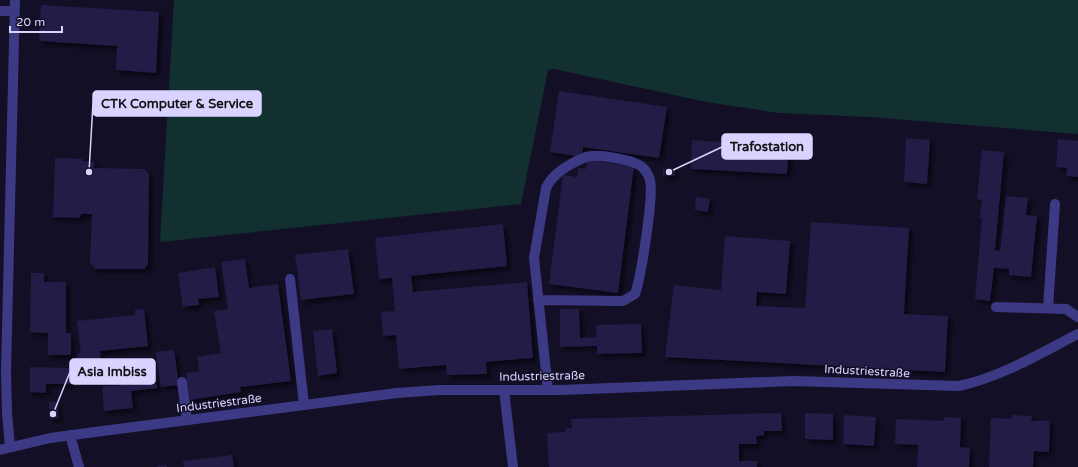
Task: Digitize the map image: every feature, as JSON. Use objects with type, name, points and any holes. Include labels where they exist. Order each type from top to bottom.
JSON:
[{"type":"street","points":[[5,448],[3,371],[5,237],[15,0]]},
{"type":"street","points":[[0,11],[14,11]]},
{"type":"street","points":[[538,300],[623,302],[635,294],[639,282],[650,205],[650,180],[643,167],[629,161],[593,156],[587,157],[559,172],[550,180],[546,188],[534,258],[538,300],[548,390]]},
{"type":"street","points":[[1048,308],[1055,204]]},
{"type":"street","points":[[290,279],[304,405]]},
{"type":"street","points":[[996,307],[1066,309],[1078,317]]},
{"type":"street","name":"Industriestraße","points":[[5,448],[70,435],[397,393],[439,390],[548,390],[793,381],[959,386],[977,382],[1006,371],[1078,334]]},
{"type":"street","points":[[182,382],[187,420]]},
{"type":"street","points":[[504,390],[513,467]]},
{"type":"street","points":[[70,435],[79,467]]},
{"type":"green space","points":[[174,0],[1078,0],[1078,134],[869,117],[779,113],[706,102],[554,69],[548,70],[521,204],[160,242]]},
{"type":"building","points":[[41,5],[159,12],[156,73],[116,70],[117,46],[39,41]]},
{"type":"building","points":[[559,91],[667,107],[659,158],[583,147],[582,157],[550,152]]},
{"type":"building","points":[[906,138],[930,140],[927,184],[904,182]]},
{"type":"building","points":[[1058,139],[1078,141],[1078,177],[1066,176],[1067,168],[1056,167]]},
{"type":"building","points":[[692,140],[789,146],[787,174],[691,169]]},
{"type":"building","points":[[982,150],[1004,152],[995,250],[1000,251],[1006,196],[1028,198],[1026,215],[1037,216],[1031,277],[1009,275],[1009,269],[994,268],[990,301],[975,299],[982,219],[980,218],[982,200],[977,199]]},
{"type":"building","points":[[55,158],[83,159],[82,161],[94,162],[94,168],[144,169],[149,174],[148,265],[144,269],[95,269],[90,263],[92,214],[81,214],[80,218],[53,217]]},
{"type":"building","points":[[587,160],[634,166],[618,293],[549,284],[563,175],[577,177],[578,168],[586,169]]},
{"type":"building","points":[[663,168],[675,169],[675,176],[663,175]]},
{"type":"building","points":[[696,197],[710,199],[708,212],[695,210]]},
{"type":"building","points":[[811,222],[909,228],[904,314],[948,316],[945,372],[665,357],[674,285],[721,290],[725,236],[790,241],[786,294],[757,292],[756,306],[805,308]]},
{"type":"building","points":[[503,224],[507,266],[411,276],[413,292],[527,282],[533,358],[486,362],[487,374],[447,375],[446,365],[399,369],[396,335],[383,336],[381,312],[395,311],[392,278],[379,279],[375,238]]},
{"type":"building","points":[[348,249],[354,294],[301,300],[295,255]]},
{"type":"building","points":[[245,259],[249,288],[278,284],[291,381],[240,387],[241,392],[190,400],[186,373],[199,371],[197,357],[221,353],[214,311],[228,309],[221,262]]},
{"type":"building","points":[[215,267],[219,297],[198,299],[199,305],[183,307],[178,273]]},
{"type":"building","points":[[31,273],[44,273],[44,282],[66,282],[66,333],[71,333],[71,355],[48,355],[48,333],[30,332]]},
{"type":"building","points":[[144,309],[148,346],[100,351],[101,361],[78,363],[77,354],[81,353],[77,321],[135,315],[135,310]]},
{"type":"building","points":[[560,309],[579,309],[580,338],[597,337],[596,325],[641,324],[642,353],[597,354],[597,346],[560,347]]},
{"type":"building","points":[[332,329],[337,373],[318,376],[313,331]]},
{"type":"building","points":[[174,350],[179,385],[161,387],[156,352]]},
{"type":"building","points":[[30,367],[72,368],[71,384],[46,384],[46,393],[30,392]]},
{"type":"building","points":[[155,376],[157,388],[131,391],[133,408],[104,411],[102,387],[130,384],[129,379]]},
{"type":"building","points":[[49,402],[57,402],[59,418],[50,419]]},
{"type":"building","points":[[781,413],[782,431],[764,431],[764,435],[756,436],[757,444],[739,444],[739,461],[757,461],[757,467],[549,467],[547,433],[566,432],[566,428],[572,428],[571,419]]},
{"type":"building","points":[[805,413],[833,414],[833,440],[805,439]]},
{"type":"building","points":[[844,415],[876,417],[874,446],[843,444]]},
{"type":"building","points":[[1012,415],[1032,416],[1031,421],[1050,421],[1049,452],[1034,451],[1033,467],[989,467],[991,418],[1012,419]]},
{"type":"building","points":[[944,417],[961,418],[960,447],[970,448],[969,467],[917,467],[918,445],[895,444],[896,419],[944,421]]},
{"type":"building","points":[[232,455],[234,467],[184,467],[183,461]]},
{"type":"building","points":[[167,465],[167,467],[157,467],[157,466]]},
{"type":"place","name":"CTK Computer & Service","points":[[89,172]]},
{"type":"place","name":"Trafostation","points":[[669,172]]},
{"type":"place","name":"Asia Imbiss","points":[[53,414]]}]
